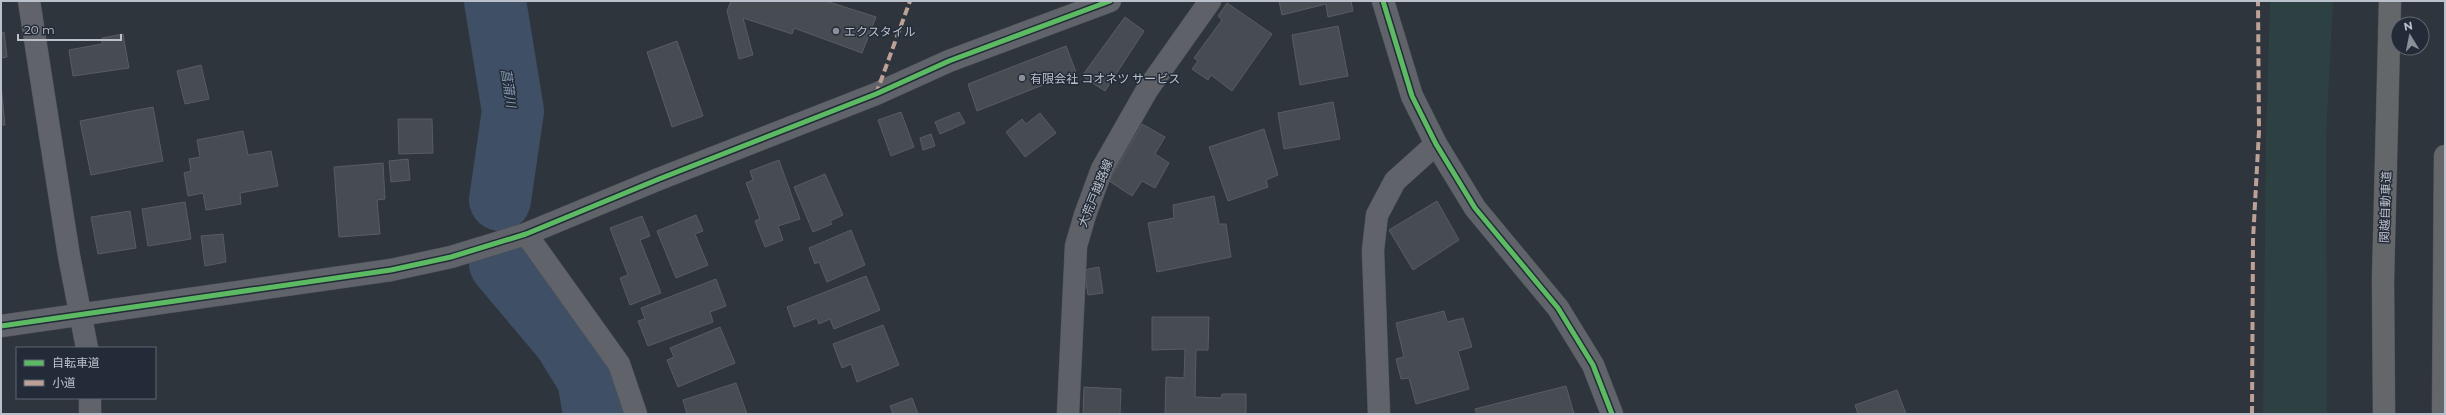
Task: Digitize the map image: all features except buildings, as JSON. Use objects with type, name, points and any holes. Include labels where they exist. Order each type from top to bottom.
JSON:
[{"type":"highway","name":"関越自動車道","points":[[2384,414],[2384,280],[2390,1]]},
{"type":"highway","points":[[2443,414],[2445,156]]},
{"type":"main road","name":"大荒戸越路線","points":[[1068,414],[1076,246],[1084,214],[1102,169],[1147,90],[1210,1]]},
{"type":"street","points":[[29,1],[69,256],[82,316],[87,347]]},
{"type":"street","points":[[1,326],[82,316],[390,270],[451,257],[526,234],[659,179],[876,94],[949,60],[1110,1]]},
{"type":"street","points":[[1383,1],[1412,96],[1436,144],[1475,208],[1558,308],[1593,365],[1612,414]]},
{"type":"street","points":[[1379,414],[1373,250],[1377,215],[1394,181],[1436,144]]},
{"type":"street","points":[[526,234],[619,364],[636,414]]},
{"type":"street","points":[[90,399],[90,414]]},
{"type":"shaded area","points":[[2270,1],[2333,1],[2326,139],[2327,414],[2263,414],[2266,137]]},
{"type":"waterway","name":"菖蒲川","points":[[495,1],[513,111],[500,200]]},
{"type":"waterway","name":"菖蒲川","points":[[500,264],[564,340],[588,379],[594,414]]},
{"type":"marked path","points":[[876,94],[910,1]]},
{"type":"marked path","points":[[2252,414],[2253,240],[2259,131],[2258,1]]},
{"type":"cycle path","points":[[1,326],[391,270],[451,257],[526,234],[659,179],[876,94],[949,61],[1110,1]]},
{"type":"cycle path","points":[[1383,1],[1412,96],[1436,144],[1475,208],[1558,308],[1593,365],[1612,414]]},
{"type":"place","name":"エクスタイル","points":[[836,31]]},
{"type":"place","name":"有限会社 コオネツ サービス","points":[[1022,78]]}]
